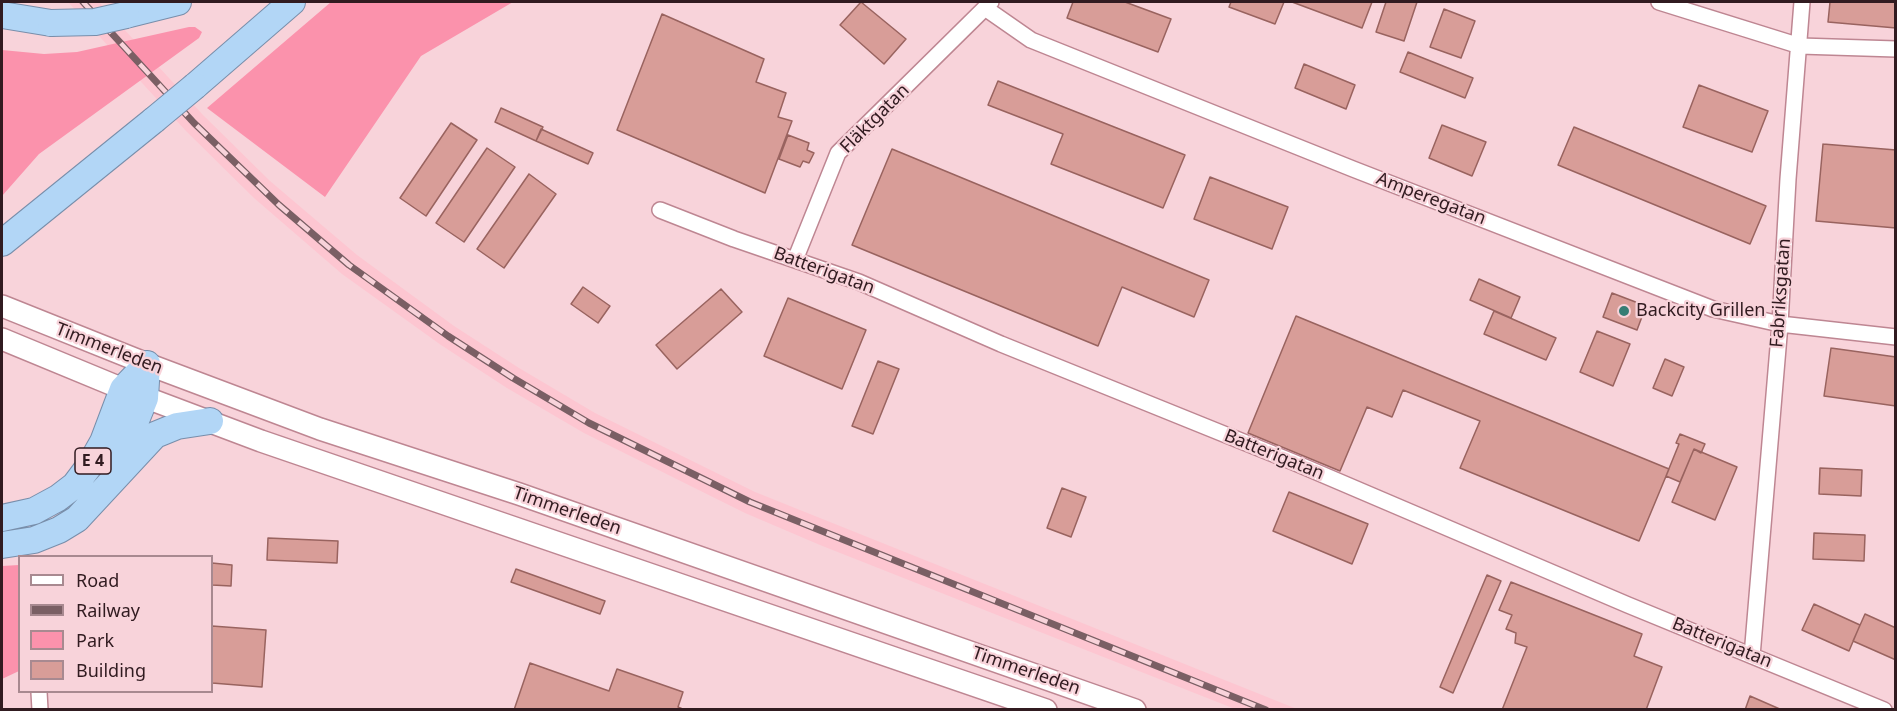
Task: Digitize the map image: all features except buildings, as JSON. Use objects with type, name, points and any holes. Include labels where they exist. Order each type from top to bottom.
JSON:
[{"type":"highway","points":[[2,15],[51,23],[95,22],[178,2]]},
{"type":"highway","points":[[190,80],[269,2]]},
{"type":"highway","points":[[2,243],[149,114],[292,2]]},
{"type":"highway","points":[[2,224],[149,114]]},
{"type":"highway","name":"E 4","points":[[2,518],[34,511],[58,498],[75,485],[134,394],[147,364]]},
{"type":"highway","name":"E 4","points":[[107,486],[118,464],[134,394]]},
{"type":"highway","name":"E 4","points":[[2,545],[34,540],[59,530],[77,519],[126,469],[155,435],[177,426],[210,421]]},
{"type":"main road","name":"Timmerleden","points":[[2,306],[320,429],[519,494],[1135,710]]},
{"type":"main road","name":"Timmerleden","points":[[2,339],[134,394],[261,441],[1046,710]]},
{"type":"street","points":[[1659,2],[1800,46],[1896,49]]},
{"type":"street","name":"Fabriksgatan","points":[[1752,656],[1780,324],[1788,179],[1802,2]]},
{"type":"street","name":"Fläktgatan","points":[[795,260],[838,153],[988,5]]},
{"type":"street","name":"Amperegatan","points":[[988,5],[1031,40],[1713,309],[1780,324],[1896,337]]},
{"type":"street","name":"Batterigatan","points":[[660,210],[734,239],[859,282],[1001,344],[1303,467],[1884,710]]},
{"type":"street","points":[[39,693],[40,710]]},
{"type":"shaded area","points":[[68,2],[99,2],[203,115],[270,181],[357,255],[454,326],[595,413],[755,492],[1297,709],[1235,709],[820,545],[745,513],[584,433],[507,388],[441,345],[342,274],[254,198],[186,131]]},
{"type":"green space","points":[[331,2],[513,2],[421,56],[325,197],[207,108]]},
{"type":"green space","points":[[195,27],[202,32],[199,38],[39,154],[2,196],[2,50],[44,54],[77,52]]},
{"type":"green space","points":[[18,565],[18,671],[2,679],[2,566]]},
{"type":"railway","points":[[83,2],[194,123],[279,205],[349,265],[448,336],[513,378],[589,423],[750,502],[1266,710]]},
{"type":"place","name":"Backcity Grillen","points":[[1624,311]]}]
